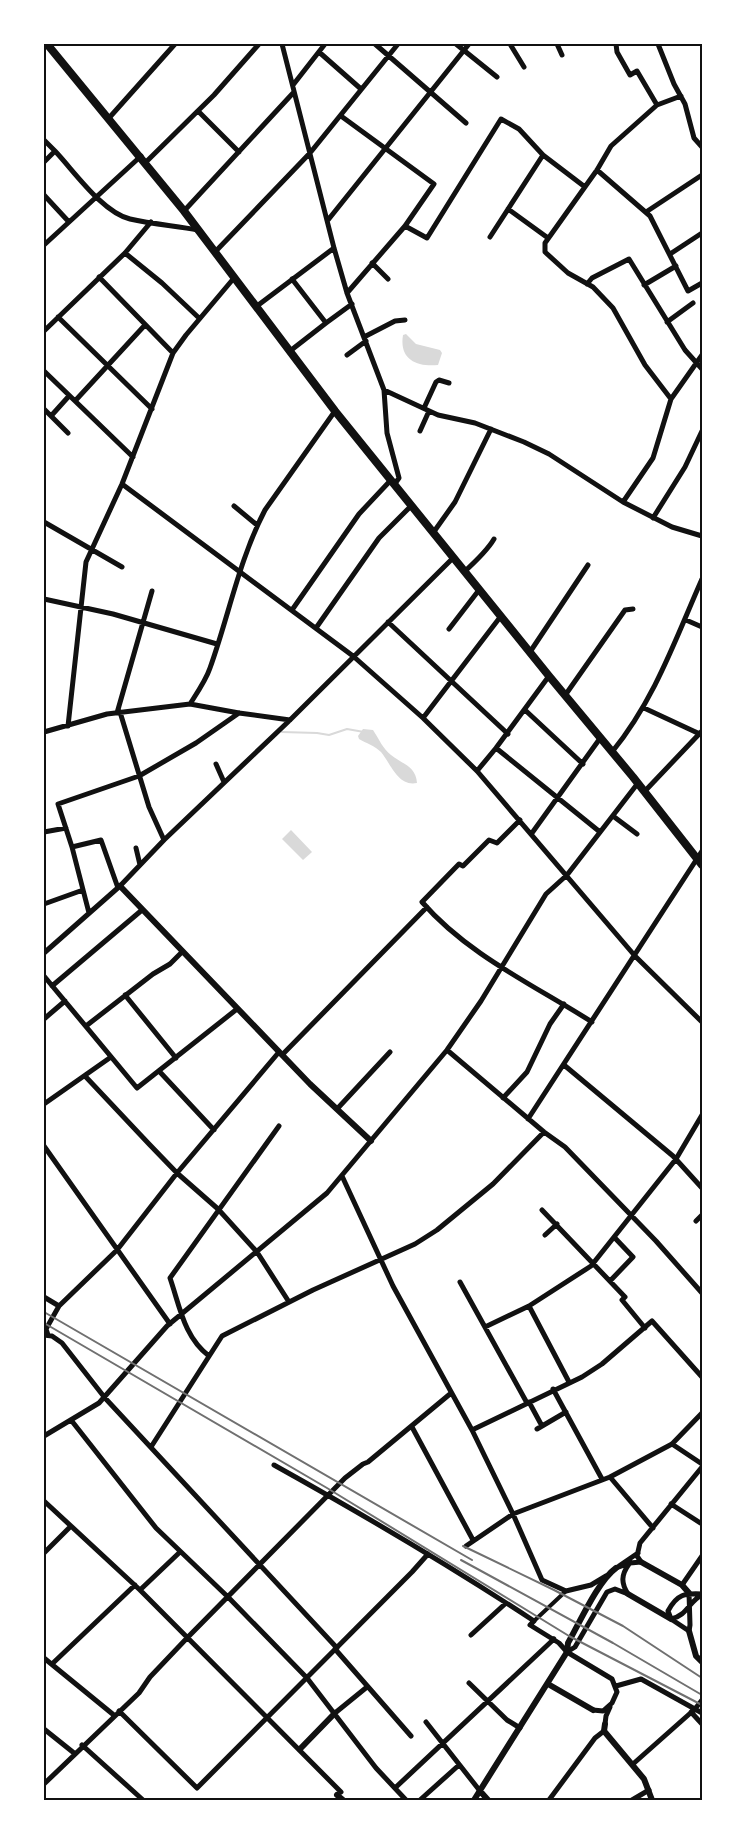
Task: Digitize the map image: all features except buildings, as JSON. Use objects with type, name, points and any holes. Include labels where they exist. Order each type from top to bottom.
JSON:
[{"type":"main road","points":[[48,44],[184,211],[334,411],[701,859]]},
{"type":"street","points":[[109,118],[175,44]]},
{"type":"street","points":[[44,245],[198,111],[259,44]]},
{"type":"street","points":[[282,44],[334,248],[347,292],[384,390],[387,433],[399,478],[359,514],[292,610]]},
{"type":"street","points":[[293,85],[325,44]]},
{"type":"street","points":[[375,44],[466,123]]},
{"type":"street","points":[[215,252],[310,153],[398,44]]},
{"type":"street","points":[[456,44],[497,77]]},
{"type":"street","points":[[327,220],[469,44]]},
{"type":"street","points":[[510,44],[524,67]]},
{"type":"street","points":[[557,44],[562,55]]},
{"type":"street","points":[[658,44],[685,104],[694,138],[702,147]]},
{"type":"street","points":[[614,46],[630,75],[637,71],[657,105]]},
{"type":"street","points":[[319,52],[361,89]]},
{"type":"street","points":[[184,211],[294,92]]},
{"type":"street","points":[[671,399],[645,365],[613,308],[587,284],[568,273],[545,252],[545,243],[597,170],[611,146],[657,105],[681,96]]},
{"type":"street","points":[[198,111],[239,152]]},
{"type":"street","points":[[341,116],[434,184],[405,226],[347,292]]},
{"type":"street","points":[[405,226],[427,238],[501,119],[519,129],[543,155],[585,187]]},
{"type":"street","points":[[44,140],[114,212],[128,219],[198,230]]},
{"type":"street","points":[[44,162],[54,151]]},
{"type":"street","points":[[490,237],[543,155]]},
{"type":"street","points":[[597,170],[646,212],[688,291],[702,283]]},
{"type":"street","points":[[646,212],[702,175]]},
{"type":"street","points":[[44,195],[69,222]]},
{"type":"street","points":[[507,209],[548,238]]},
{"type":"street","points":[[44,331],[125,253],[151,222]]},
{"type":"street","points":[[670,254],[702,233]]},
{"type":"street","points":[[257,306],[334,248]]},
{"type":"street","points":[[125,253],[162,283],[199,318]]},
{"type":"street","points":[[587,284],[592,278],[628,260],[667,322],[696,364],[702,369]]},
{"type":"street","points":[[372,264],[388,279]]},
{"type":"street","points":[[644,285],[676,266]]},
{"type":"street","points":[[99,278],[173,353]]},
{"type":"street","points":[[68,726],[84,572],[91,548],[122,484],[173,353],[199,318],[234,278]]},
{"type":"street","points":[[292,279],[326,323]]},
{"type":"street","points":[[667,322],[693,303]]},
{"type":"street","points":[[290,351],[352,304]]},
{"type":"street","points":[[58,317],[152,409]]},
{"type":"street","points":[[347,355],[365,339],[395,321],[405,320]]},
{"type":"street","points":[[75,401],[145,325]]},
{"type":"street","points":[[623,502],[653,458],[671,399],[702,355]]},
{"type":"street","points":[[44,371],[133,457]]},
{"type":"street","points":[[420,431],[436,382],[439,380],[449,383]]},
{"type":"street","points":[[384,390],[426,409],[491,429],[549,454],[623,502],[672,527],[702,536]]},
{"type":"street","points":[[51,416],[69,396]]},
{"type":"street","points":[[44,409],[68,432]]},
{"type":"street","points":[[190,704],[210,670],[238,572],[264,510],[334,411]]},
{"type":"street","points":[[433,533],[455,502],[491,429]]},
{"type":"street","points":[[653,518],[685,466],[702,431]]},
{"type":"street","points":[[122,484],[353,656],[423,718],[477,771],[635,956],[702,1022]]},
{"type":"street","points":[[234,506],[257,525]]},
{"type":"street","points":[[316,628],[379,538],[411,506]]},
{"type":"street","points":[[44,522],[122,567]]},
{"type":"street","points":[[464,572],[483,552],[488,550],[494,539]]},
{"type":"street","points":[[44,953],[119,887],[164,840],[290,720],[453,558]]},
{"type":"street","points":[[530,652],[588,565]]},
{"type":"street","points":[[612,752],[644,708],[686,620],[702,579]]},
{"type":"street","points":[[449,629],[479,590]]},
{"type":"street","points":[[152,591],[118,713],[149,807],[164,840]]},
{"type":"street","points":[[44,599],[81,606],[217,644]]},
{"type":"street","points":[[566,694],[625,610],[633,609]]},
{"type":"street","points":[[423,718],[501,616]]},
{"type":"street","points":[[686,620],[702,627]]},
{"type":"street","points":[[388,622],[507,734]]},
{"type":"street","points":[[477,771],[549,676]]},
{"type":"street","points":[[44,732],[118,713],[190,704],[239,714],[290,720]]},
{"type":"street","points":[[644,708],[702,734],[645,791]]},
{"type":"street","points":[[525,710],[582,764]]},
{"type":"street","points":[[89,913],[58,804],[139,776],[196,743],[239,714]]},
{"type":"street","points":[[532,833],[601,737]]},
{"type":"street","points":[[496,748],[600,832]]},
{"type":"street","points":[[216,764],[224,782]]},
{"type":"street","points":[[44,1427],[46,1435],[99,1403],[170,1324],[327,1193],[447,1050],[475,1010],[546,894],[567,875],[638,783]]},
{"type":"street","points":[[613,816],[637,834]]},
{"type":"street","points":[[520,820],[497,843],[489,840],[463,866],[459,864],[422,902],[456,936],[501,967],[592,1022]]},
{"type":"street","points":[[44,832],[66,828]]},
{"type":"street","points":[[72,847],[101,840],[119,887],[281,1054],[371,1141]]},
{"type":"street","points":[[136,848],[140,865]]},
{"type":"street","points":[[528,1119],[701,859]]},
{"type":"street","points":[[44,904],[83,890]]},
{"type":"street","points":[[411,1736],[260,1565],[105,1398],[62,1342],[46,1335],[46,1329],[59,1306],[117,1250],[177,1173],[281,1054],[427,907]]},
{"type":"street","points":[[52,986],[142,910]]},
{"type":"street","points":[[86,1026],[153,974],[170,964],[182,952]]},
{"type":"street","points":[[44,976],[137,1088],[237,1009]]},
{"type":"street","points":[[125,995],[176,1058]]},
{"type":"street","points":[[44,1019],[64,1001]]},
{"type":"street","points":[[503,1098],[527,1072],[550,1024],[564,1004]]},
{"type":"street","points":[[447,1050],[528,1119],[565,1147],[702,1293]]},
{"type":"street","points":[[337,1109],[390,1052]]},
{"type":"street","points":[[44,1104],[111,1057]]},
{"type":"street","points":[[564,1065],[676,1159],[702,1188]]},
{"type":"street","points":[[159,1071],[214,1130]]},
{"type":"street","points":[[85,1076],[177,1173],[218,1209],[257,1252],[289,1302]]},
{"type":"street","points":[[485,1327],[529,1306],[593,1263],[676,1159],[702,1115]]},
{"type":"street","points":[[210,1356],[198,1348],[189,1335],[170,1278],[279,1126]]},
{"type":"street","points":[[151,1447],[222,1336],[289,1302],[415,1244],[437,1230],[493,1184],[544,1132]]},
{"type":"street","points":[[44,1146],[170,1324]]},
{"type":"street","points":[[342,1176],[380,1260],[450,1394],[472,1430],[542,1580],[566,1591]]},
{"type":"street","points":[[542,1210],[625,1297],[622,1300],[645,1328]]},
{"type":"street","points":[[696,1221],[702,1215]]},
{"type":"street","points":[[545,1235],[556,1224]]},
{"type":"street","points":[[610,1281],[633,1257],[614,1238]]},
{"type":"street","points":[[460,1282],[528,1403],[539,1428],[566,1412]]},
{"type":"street","points":[[44,1297],[59,1306]]},
{"type":"street","points":[[529,1306],[569,1382]]},
{"type":"street","points":[[472,1430],[582,1377],[602,1364],[652,1321],[702,1377]]},
{"type":"street","points":[[553,1389],[602,1479]]},
{"type":"street","points":[[44,1784],[82,1745],[139,1693],[150,1677],[188,1637],[345,1478],[412,1427],[450,1394]]},
{"type":"street","points":[[466,1546],[513,1514],[610,1477],[672,1444],[702,1413]]},
{"type":"street","points":[[71,1420],[156,1528],[307,1678],[376,1768],[406,1800]]},
{"type":"street","points":[[412,1427],[473,1540]]},
{"type":"street","points":[[641,1562],[638,1556],[640,1543],[702,1465],[672,1444]]},
{"type":"street","points":[[274,1465],[428,1554],[534,1621]]},
{"type":"street","points":[[610,1477],[653,1528]]},
{"type":"street","points":[[44,1501],[188,1637],[300,1749],[343,1800]]},
{"type":"street","points":[[671,1504],[702,1524]]},
{"type":"street","points":[[44,1553],[71,1526]]},
{"type":"street","points":[[52,1664],[137,1587],[180,1552]]},
{"type":"street","points":[[549,1800],[604,1727],[606,1716],[616,1696],[616,1686],[612,1679],[567,1652],[554,1639],[530,1625],[566,1591],[591,1585],[626,1560],[636,1556],[638,1552]]},
{"type":"street","points":[[44,1658],[117,1714],[197,1788],[428,1554]]},
{"type":"street","points":[[682,1584],[702,1556]]},
{"type":"street","points":[[474,1800],[548,1684],[567,1652],[568,1643],[613,1570],[630,1563],[641,1562],[682,1584],[689,1593],[689,1631],[696,1656],[702,1662]]},
{"type":"street","points":[[628,1594],[622,1577],[630,1563]]},
{"type":"street","points":[[567,1652],[575,1647],[607,1592],[615,1589],[628,1594],[689,1631]]},
{"type":"street","points":[[671,1619],[668,1611],[674,1600],[689,1593],[702,1594]]},
{"type":"street","points":[[671,1619],[681,1616],[702,1594]]},
{"type":"street","points":[[471,1635],[506,1603]]},
{"type":"street","points":[[395,1788],[554,1639]]},
{"type":"street","points":[[616,1686],[640,1679],[702,1713]]},
{"type":"street","points":[[468,1683],[507,1720],[520,1728]]},
{"type":"street","points":[[548,1684],[600,1715],[604,1727],[633,1764],[649,1790],[652,1800]]},
{"type":"street","points":[[300,1749],[335,1713],[367,1687]]},
{"type":"street","points":[[633,1764],[702,1700]]},
{"type":"street","points":[[593,1710],[603,1711],[612,1703]]},
{"type":"street","points":[[693,1710],[702,1724]]},
{"type":"street","points":[[426,1722],[488,1800]]},
{"type":"street","points":[[44,1728],[74,1753]]},
{"type":"street","points":[[82,1745],[143,1800]]},
{"type":"street","points":[[420,1800],[459,1765]]},
{"type":"street","points":[[632,1800],[649,1790]]},
{"type":"street","points":[[130,1800],[135,1794]]},
{"type":"shaded area","points":[[406,334],[416,344],[440,350],[442,353],[438,365],[423,365],[411,360],[402,343],[403,335]]},
{"type":"shaded area","points":[[363,729],[373,730],[388,753],[411,769],[417,783],[405,782],[396,774],[381,752],[359,739],[358,736]]},
{"type":"shaded area","points":[[291,830],[312,852],[303,860],[282,839]]},
{"type":"waterway","points":[[282,732],[329,735],[347,729],[364,732]]},
{"type":"railway","points":[[44,1312],[472,1560]]},
{"type":"railway","points":[[44,1323],[327,1488],[569,1636],[702,1705]]},
{"type":"railway","points":[[463,1546],[623,1626],[702,1678]]},
{"type":"railway","points":[[461,1560],[613,1643],[702,1695]]}]
